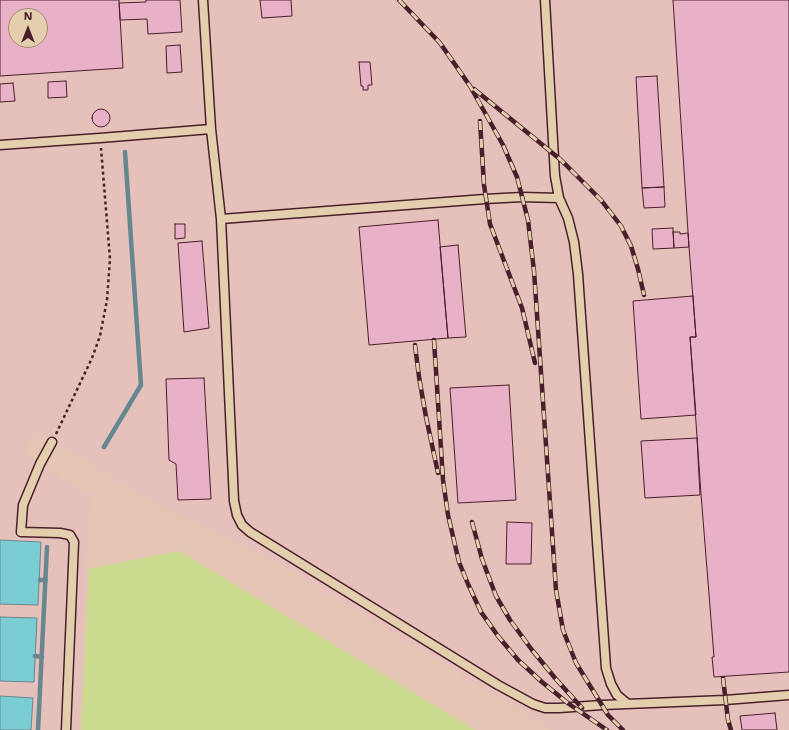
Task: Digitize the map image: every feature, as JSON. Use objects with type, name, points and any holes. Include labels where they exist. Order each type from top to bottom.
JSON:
[{"type":"lane","points":[[203,0],[211,129],[221,219],[234,501],[237,515],[242,525],[250,532],[491,681],[533,704],[545,708],[725,700],[789,695]]},
{"type":"lane","points":[[545,0],[555,176],[559,198],[568,218],[574,242],[578,274],[606,668],[611,684],[617,695],[628,704]]},
{"type":"lane","points":[[0,145],[211,129]]},
{"type":"lane","points":[[221,219],[485,199],[522,197],[559,198]]},
{"type":"lane","points":[[52,442],[40,464],[23,505],[21,532],[60,533],[70,535],[74,542],[66,730]]},
{"type":"path","points":[[52,442],[92,358],[100,336],[108,300],[110,259],[100,138]]},
{"type":"shaded area","points":[[0,0],[789,0],[789,730],[551,730],[273,560],[167,510],[34,430],[25,456],[90,496],[80,730],[0,730]]},
{"type":"green space","points":[[179,551],[475,730],[81,730],[89,569]]},
{"type":"water","points":[[0,540],[41,542],[38,605],[0,604]]},
{"type":"water","points":[[0,617],[37,618],[34,682],[0,681]]},
{"type":"water","points":[[0,696],[33,698],[31,730],[0,730]]},
{"type":"building","points":[[0,0],[119,0],[123,68],[0,76]]},
{"type":"building","points":[[146,0],[180,0],[182,32],[148,34],[147,19],[120,20],[119,3],[146,2]]},
{"type":"building","points":[[260,0],[291,0],[292,16],[262,18]]},
{"type":"building","points":[[673,0],[789,0],[789,672],[714,677],[712,657],[714,657],[690,337],[696,337]]},
{"type":"building","points":[[180,45],[182,72],[167,73],[166,46]]},
{"type":"building","points":[[359,62],[370,62],[372,85],[368,85],[368,90],[363,90],[363,86],[361,86]]},
{"type":"building","points":[[657,76],[664,187],[642,188],[636,77]]},
{"type":"building","points":[[66,81],[67,97],[48,98],[48,82]]},
{"type":"building","points":[[13,83],[15,101],[0,102],[0,84]]},
{"type":"building","points":[[101,109],[107,112],[110,118],[107,124],[101,127],[95,124],[92,118],[95,112]]},
{"type":"building","points":[[664,187],[665,207],[644,208],[642,188]]},
{"type":"building","points":[[438,220],[448,338],[369,345],[359,227]]},
{"type":"building","points":[[175,224],[185,224],[185,238],[175,239]]},
{"type":"building","points":[[673,228],[674,248],[653,249],[652,229]]},
{"type":"building","points":[[673,232],[680,232],[680,234],[688,233],[689,247],[674,248]]},
{"type":"building","points":[[202,241],[209,328],[184,332],[178,243]]},
{"type":"building","points":[[458,245],[466,337],[448,338],[440,247]]},
{"type":"building","points":[[693,296],[696,337],[690,337],[696,415],[641,419],[633,301]]},
{"type":"building","points":[[204,378],[211,499],[178,500],[176,464],[169,460],[166,379]]},
{"type":"building","points":[[509,385],[516,500],[458,503],[450,388]]},
{"type":"building","points":[[697,438],[700,495],[645,498],[641,441]]},
{"type":"building","points":[[507,522],[532,523],[531,564],[506,564]]},
{"type":"building","points":[[775,713],[777,730],[742,730],[740,716]]},
{"type":"waterway","points":[[104,447],[141,385],[125,152]]},
{"type":"waterway","points":[[38,730],[47,547]]},
{"type":"waterway","points":[[40,580],[46,580]]},
{"type":"waterway","points":[[35,656],[42,657]]},
{"type":"railway","points":[[399,0],[440,43],[470,86],[503,145],[517,177],[528,220],[534,271],[556,590],[563,630],[576,663],[608,715],[623,730]]},
{"type":"railway","points":[[474,89],[561,160],[601,200],[621,226],[631,246],[644,295]]},
{"type":"railway","points":[[480,121],[484,185],[490,224],[522,308],[535,363]]},
{"type":"railway","points":[[434,340],[443,480],[448,515],[459,562],[468,584],[481,612],[518,660],[569,704],[607,730]]},
{"type":"railway","points":[[415,345],[426,417],[438,473]]},
{"type":"railway","points":[[472,522],[482,559],[496,596],[510,620],[532,650],[582,708]]},
{"type":"railway","points":[[723,678],[728,720],[731,730]]}]
